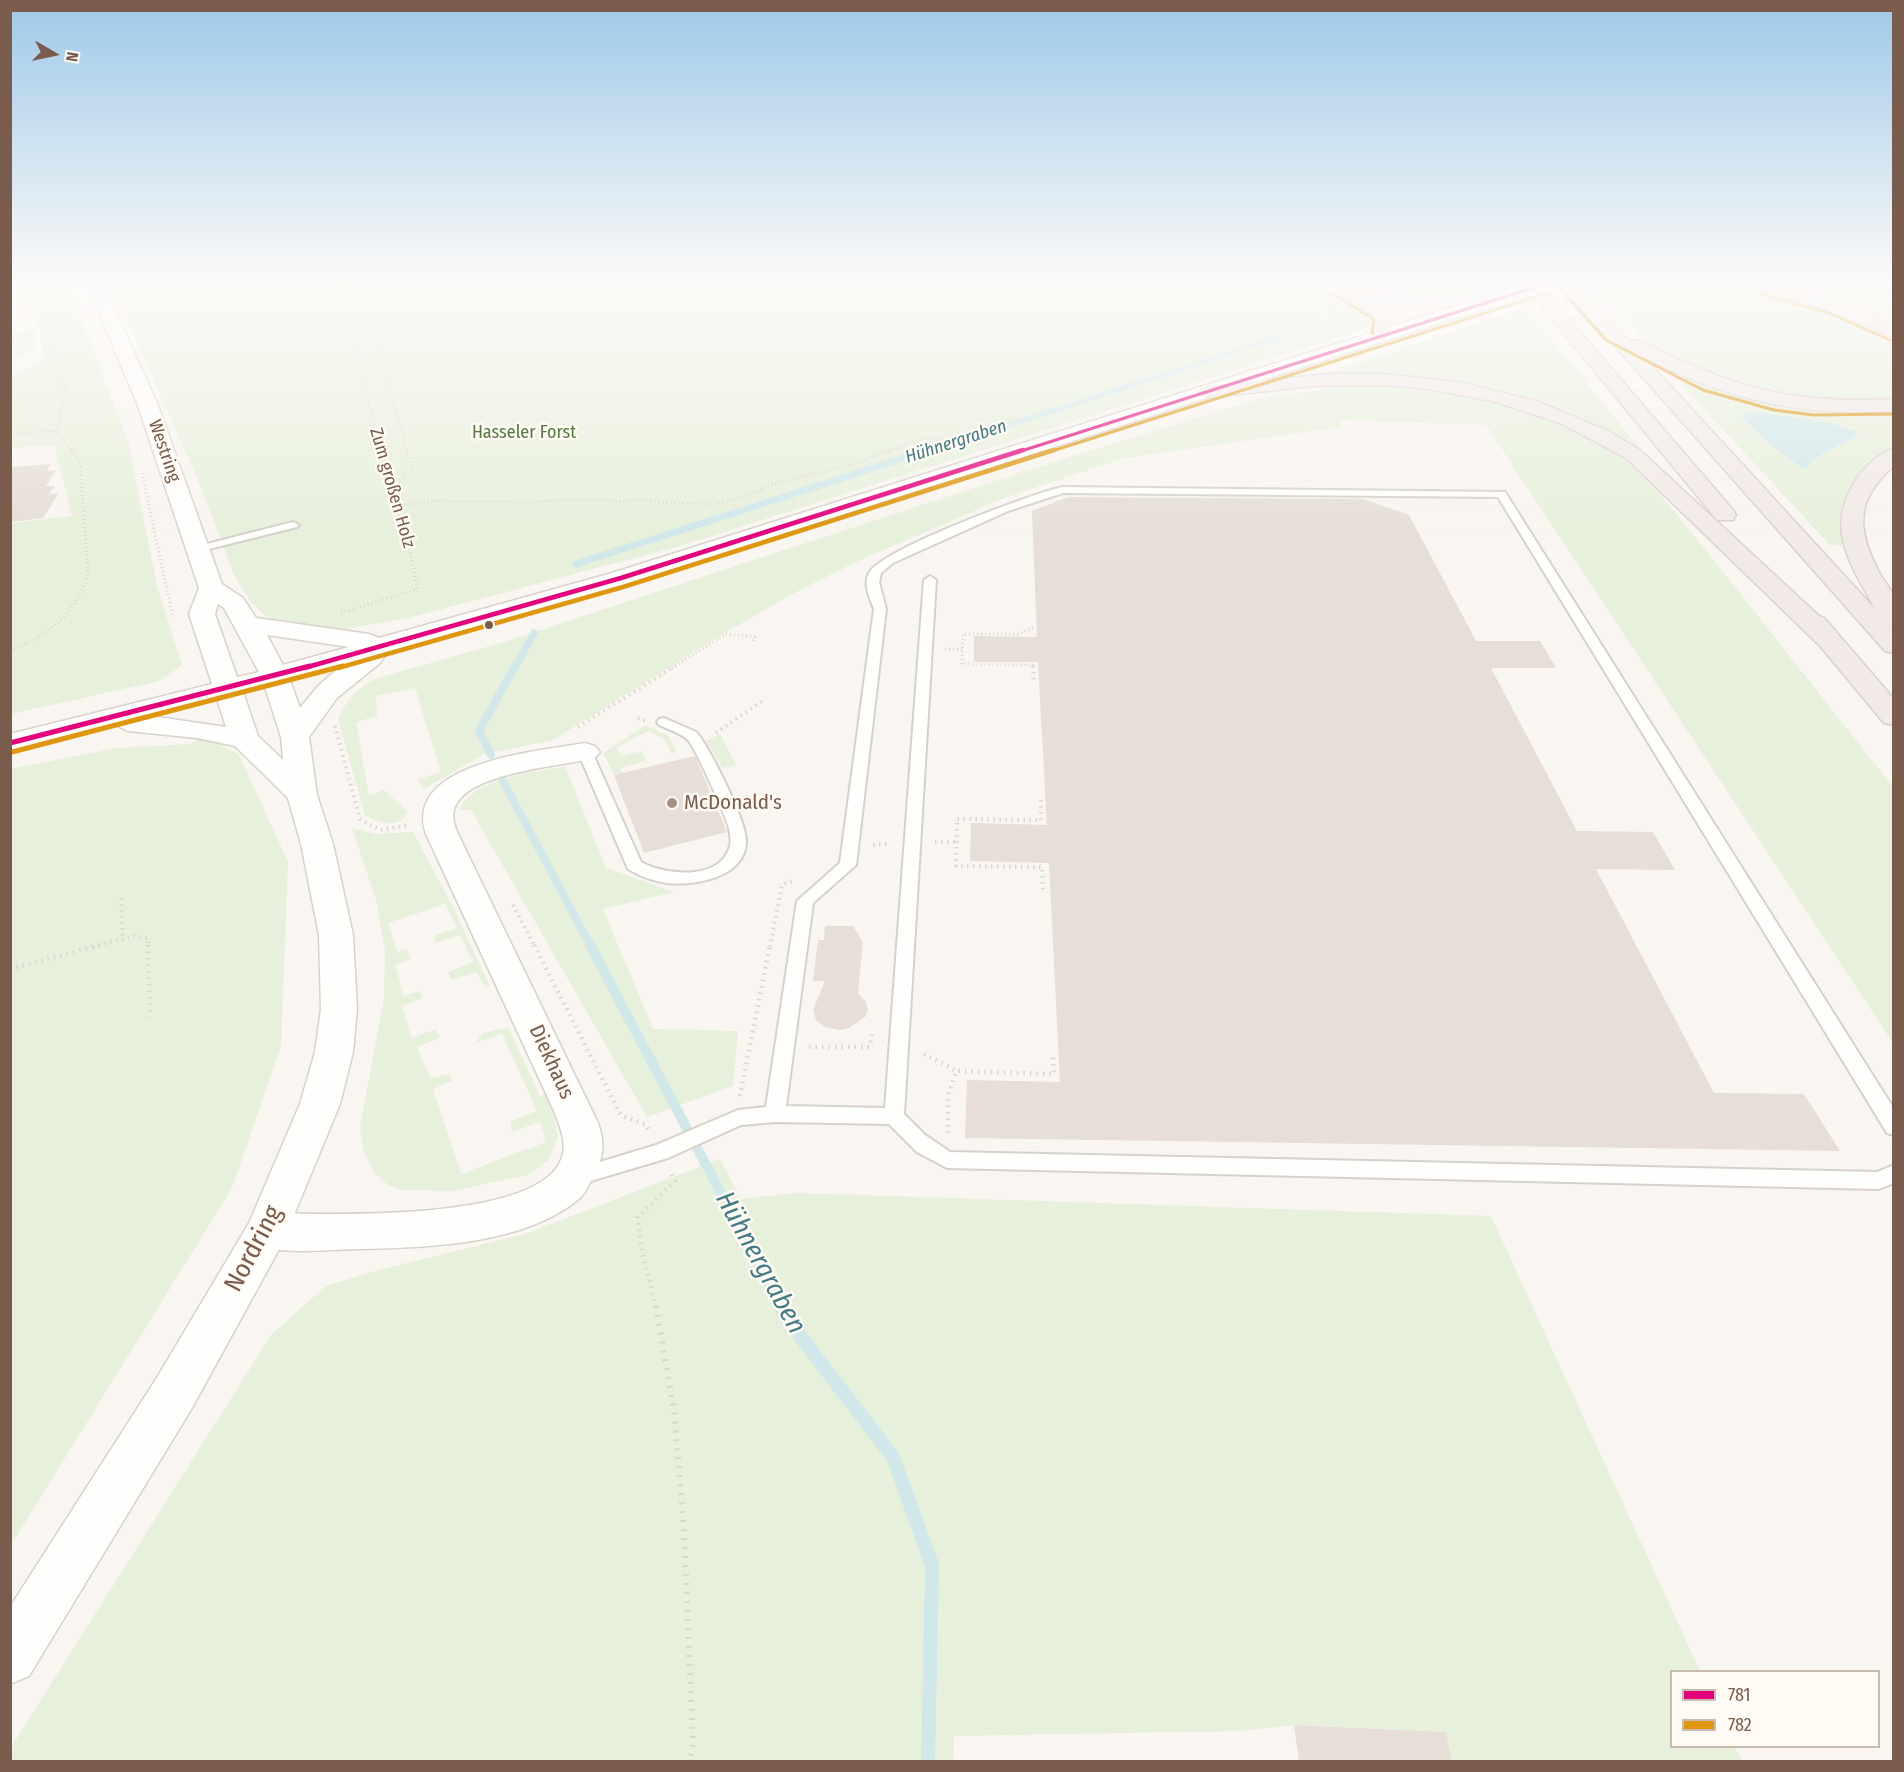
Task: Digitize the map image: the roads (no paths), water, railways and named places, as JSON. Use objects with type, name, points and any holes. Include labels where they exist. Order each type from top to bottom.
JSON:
[{"type":"highway","points":[[1600,367],[1893,717]]},
{"type":"highway","points":[[1642,367],[1893,645]]},
{"type":"highway","points":[[1674,367],[1736,392],[1814,406],[1893,405]]},
{"type":"highway","points":[[1206,392],[1314,380],[1398,381],[1500,396],[1559,415],[1609,438],[1634,454],[1830,641]]},
{"type":"highway","points":[[1893,455],[1866,480],[1851,503],[1851,513],[1852,533],[1861,561],[1893,619]]},
{"type":"main road","name":"Westring","points":[[128,367],[147,403],[211,588]]},
{"type":"main road","points":[[10,743],[227,689],[621,578],[1285,367]]},
{"type":"main road","points":[[227,689],[202,614],[211,588],[234,603],[249,625],[275,676]]},
{"type":"main road","points":[[249,625],[330,638],[389,644]]},
{"type":"main road","points":[[295,737],[323,694],[340,678],[389,644]]},
{"type":"main road","name":"Nordring","points":[[10,1657],[175,1392],[267,1231],[320,1104],[334,1052],[339,1010],[336,934],[318,844],[302,795],[295,737],[275,676]]},
{"type":"main road","name":"Nordring","points":[[227,689],[245,739],[302,795]]},
{"type":"main road","points":[[105,719],[197,729],[245,739]]},
{"type":"main road","name":"Diekhaus","points":[[267,1231],[427,1230],[478,1223],[552,1198],[573,1178],[583,1157],[582,1138],[575,1113],[442,834],[437,817],[440,804],[453,787],[470,778],[581,740]]},
{"type":"lane","points":[[775,1114],[806,901],[848,865],[880,609],[871,582],[876,570],[889,560],[1004,508],[1062,490],[1501,494],[1893,1127]]},
{"type":"lane","points":[[197,548],[293,525]]},
{"type":"lane","points":[[930,580],[894,1116],[909,1135],[930,1152],[947,1160],[1879,1181],[1893,1173]]},
{"type":"lane","points":[[581,740],[634,865],[654,876],[686,878],[720,870],[731,861],[741,841],[696,741],[691,735],[664,722]]},
{"type":"lane","points":[[573,1178],[661,1152],[738,1118],[775,1114],[894,1116]]},
{"type":"water","points":[[1754,412],[1827,422],[1858,432],[1856,436],[1813,459],[1807,469],[1783,454],[1741,416],[1743,413]]},
{"type":"waterway","name":"Hühnergraben","points":[[925,452],[1189,367]]},
{"type":"waterway","name":"Hühnergraben","points":[[576,564],[929,450]]},
{"type":"waterway","name":"Hühnergraben","points":[[515,668],[534,633]]},
{"type":"waterway","name":"Hühnergraben","points":[[491,755],[479,731],[515,666]]},
{"type":"waterway","name":"Hühnergraben","points":[[503,781],[591,947]]},
{"type":"waterway","name":"Hühnergraben","points":[[590,945],[781,1307]]},
{"type":"waterway","name":"Hühnergraben","points":[[780,1306],[787,1319],[893,1457],[932,1565],[928,1762]]},
{"type":"place","name":"McDonald's","points":[[672,803]]},
{"type":"park label","name":"Hasseler Forst","points":[[524,433]]}]
